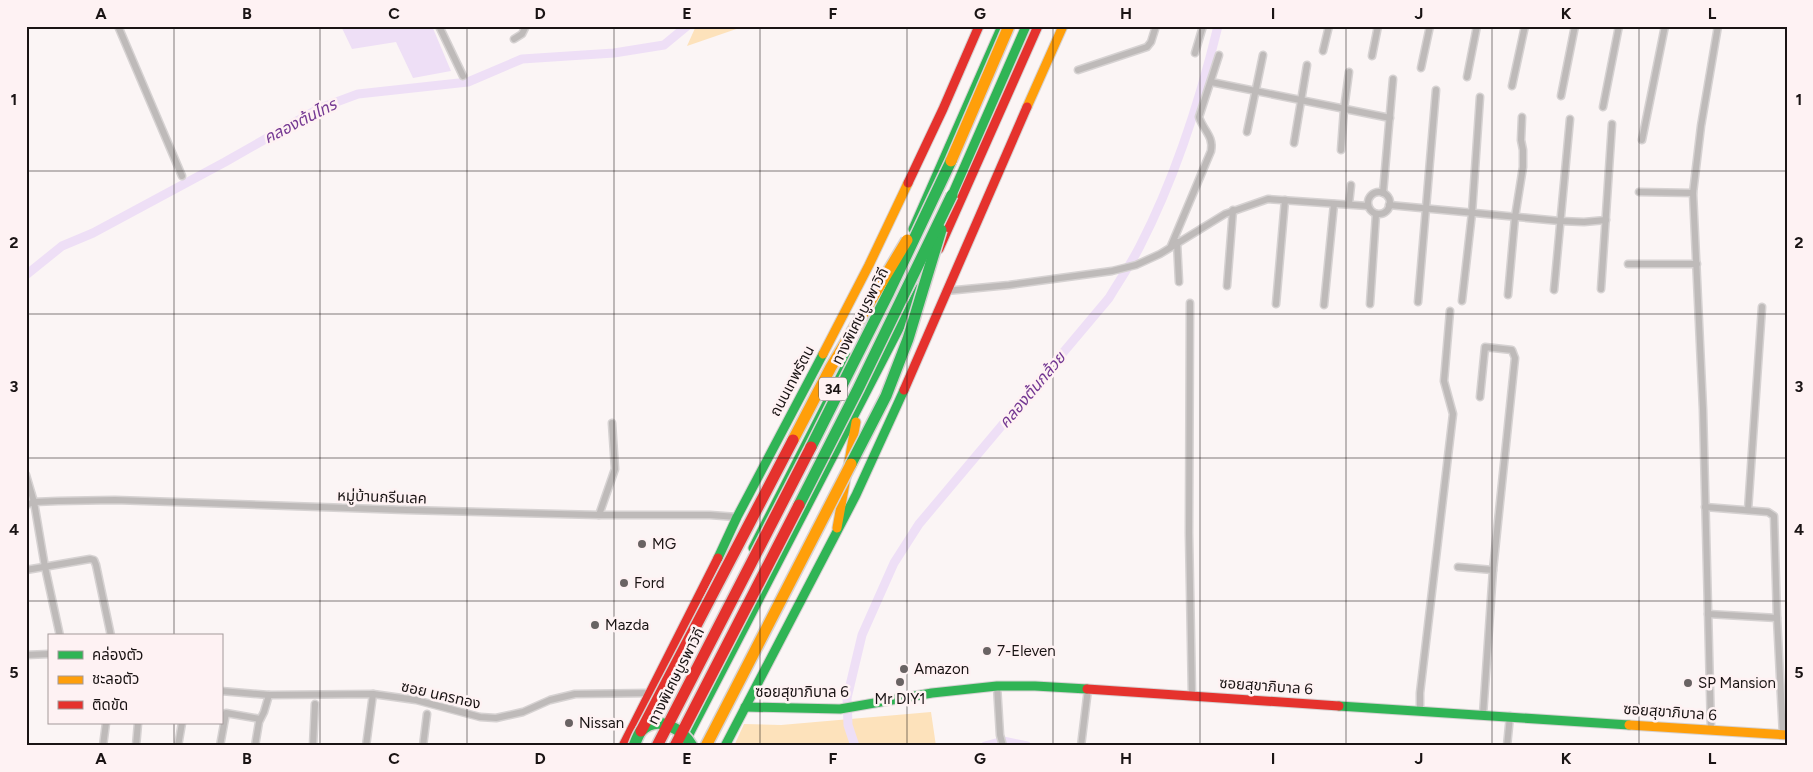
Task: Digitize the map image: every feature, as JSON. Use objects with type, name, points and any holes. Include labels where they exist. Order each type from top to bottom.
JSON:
[{"type":"main road","name":"ถนนเทพรัตน","points":[[623,746],[705,586],[737,517],[873,256],[939,118],[979,26]]},
{"type":"main road","name":"34","points":[[652,746],[711,633],[814,426],[876,309],[934,184],[1002,26]]},
{"type":"main road","name":"ทางพิเศษบูรพาวิถี","points":[[657,746],[889,292],[939,188],[1009,26]]},
{"type":"main road","name":"ทางพิเศษบูรพาวิถี","points":[[675,746],[850,406],[952,195],[1026,26]]},
{"type":"main road","name":"34","points":[[683,746],[803,512],[858,410],[940,246],[1038,26]]},
{"type":"main road","points":[[725,746],[856,494],[916,364],[946,291],[1063,26]]},
{"type":"main road","points":[[634,746],[831,367],[939,188]]},
{"type":"main road","points":[[706,746],[886,396],[908,339],[952,195]]},
{"type":"main road","points":[[837,528],[858,410]]},
{"type":"main road","name":"ซอยสุขาภิบาล 6","points":[[745,707],[840,709],[932,693],[997,686],[1035,686],[1785,735]]},
{"type":"main road","points":[[642,731],[651,726],[666,724],[686,735],[692,746]]},
{"type":"street","points":[[118,26],[182,176]]},
{"type":"street","points":[[439,26],[463,76]]},
{"type":"street","points":[[514,39],[522,34],[526,26]]},
{"type":"street","points":[[1078,70],[1147,47],[1151,42],[1156,26]]},
{"type":"street","points":[[1195,53],[1203,26]]},
{"type":"street","points":[[1323,51],[1329,26]]},
{"type":"street","points":[[1372,56],[1378,26]]},
{"type":"street","points":[[1421,68],[1430,26]]},
{"type":"street","points":[[1467,77],[1477,26]]},
{"type":"street","points":[[1512,86],[1525,26]]},
{"type":"street","points":[[1561,96],[1575,26]]},
{"type":"street","points":[[1603,107],[1619,26]]},
{"type":"street","points":[[1642,140],[1665,26]]},
{"type":"street","points":[[1711,730],[1697,264],[1693,194],[1701,126],[1718,26]]},
{"type":"street","points":[[1171,246],[1211,151],[1212,141],[1199,117],[1220,55]]},
{"type":"street","points":[[1247,132],[1263,55]]},
{"type":"street","points":[[1294,143],[1307,65]]},
{"type":"street","points":[[1341,150],[1349,72]]},
{"type":"street","points":[[1383,193],[1393,79]]},
{"type":"street","points":[[1211,82],[1390,118]]},
{"type":"street","points":[[1418,302],[1436,90]]},
{"type":"street","points":[[1462,301],[1472,213],[1480,97]]},
{"type":"street","points":[[1508,295],[1515,217],[1523,168],[1522,117]]},
{"type":"street","points":[[1554,290],[1570,119]]},
{"type":"street","points":[[1601,290],[1612,124]]},
{"type":"street","points":[[1349,204],[1351,186]]},
{"type":"street","points":[[1377,192],[1383,193],[1389,200],[1389,204],[1385,212],[1376,214],[1368,206],[1368,200],[1371,195],[1377,192]]},
{"type":"street","points":[[1639,192],[1693,194]]},
{"type":"street","points":[[946,291],[1009,285],[1136,266],[1148,261],[1233,210],[1268,199],[1368,206]]},
{"type":"street","points":[[1276,304],[1286,200]]},
{"type":"street","points":[[1324,305],[1334,204]]},
{"type":"street","points":[[1389,204],[1560,221],[1584,222],[1606,220]]},
{"type":"street","points":[[1226,286],[1233,210]]},
{"type":"street","points":[[1370,304],[1376,214]]},
{"type":"street","points":[[1177,242],[1179,282]]},
{"type":"street","points":[[1628,264],[1697,264]]},
{"type":"street","points":[[1190,303],[1189,533],[1192,696]]},
{"type":"street","points":[[1748,510],[1762,307]]},
{"type":"street","points":[[1420,710],[1420,692],[1453,414],[1444,381],[1450,311]]},
{"type":"street","points":[[1480,397],[1485,347],[1512,350],[1515,358],[1493,570],[1483,715]]},
{"type":"street","points":[[600,515],[615,469],[612,423]]},
{"type":"street","points":[[26,475],[34,502],[44,567],[60,634]]},
{"type":"street","name":"หมู่บ้านกรีนเลค","points":[[26,505],[34,502],[115,500],[600,515],[710,515],[737,517]]},
{"type":"street","points":[[1705,508],[1770,512],[1774,516],[1777,618],[1785,735]]},
{"type":"street","points":[[26,570],[90,559],[94,560],[111,634]]},
{"type":"street","points":[[1458,567],[1493,570]]},
{"type":"street","points":[[1708,614],[1777,618]]},
{"type":"street","points":[[26,655],[48,654]]},
{"type":"street","points":[[997,686],[1000,735],[1003,746]]},
{"type":"street","points":[[1081,746],[1088,689]]},
{"type":"street","name":"ซอย นครทอง","points":[[222,691],[269,695],[373,694],[416,700],[480,717],[496,718],[523,712],[550,700],[575,694],[651,693]]},
{"type":"street","points":[[366,746],[373,694]]},
{"type":"street","points":[[254,746],[260,719],[269,695]]},
{"type":"street","points":[[313,746],[315,704]]},
{"type":"street","points":[[220,746],[224,713],[260,719]]},
{"type":"street","points":[[423,746],[427,714]]},
{"type":"street","points":[[1507,746],[1510,716]]},
{"type":"street","points":[[103,746],[106,724]]},
{"type":"street","points":[[136,746],[138,724]]},
{"type":"street","points":[[178,746],[182,724]]},
{"type":"shaded area","points":[[341,26],[432,26],[451,71],[413,78],[396,42],[352,49]]},
{"type":"shaded area","points":[[696,26],[745,26],[687,46]]},
{"type":"shaded area","points":[[931,712],[936,746],[734,746],[744,724],[781,725]]},
{"type":"waterway","name":"คลองต้นไทร","points":[[26,275],[62,246],[93,233],[320,108],[358,94],[468,82],[522,59],[614,53],[664,45],[687,26]]},
{"type":"waterway","name":"คลองต้นกล้วย","points":[[855,746],[848,725],[847,698],[862,635],[894,563],[919,524],[1109,298],[1129,266],[1153,220],[1175,166],[1195,110],[1218,26]]},
{"type":"waterway","points":[[985,746],[1003,741],[1027,746]]},
{"type":"traffic: fast","points":[[913,229],[1002,26]]},
{"type":"traffic: fast","points":[[952,195],[1026,26]]},
{"type":"traffic: fast","points":[[811,447],[889,292],[951,161]]},
{"type":"traffic: fast","points":[[799,505],[858,389],[952,195]]},
{"type":"traffic: fast","points":[[851,464],[886,396],[908,339],[941,230]]},
{"type":"traffic: fast","points":[[683,746],[920,288]]},
{"type":"traffic: fast","points":[[718,558],[737,517],[823,354]]},
{"type":"traffic: fast","points":[[753,548],[850,358]]},
{"type":"traffic: fast","points":[[725,746],[856,495],[904,390]]},
{"type":"traffic: fast","points":[[745,707],[840,709],[932,693],[997,686],[1087,689]]},
{"type":"traffic: fast","points":[[1339,706],[1629,725]]},
{"type":"traffic: fast","points":[[634,746],[641,731],[655,724],[662,724],[676,729],[683,734],[692,746]]},
{"type":"traffic: slow","points":[[951,161],[1009,26]]},
{"type":"traffic: slow","points":[[1027,107],[1063,26]]},
{"type":"traffic: slow","points":[[823,354],[869,265],[908,183]]},
{"type":"traffic: slow","points":[[793,440],[831,367],[907,240]]},
{"type":"traffic: slow","points":[[837,528],[856,422]]},
{"type":"traffic: slow","points":[[706,746],[851,464]]},
{"type":"traffic: slow","points":[[1629,725],[1787,735]]},
{"type":"traffic: jam","points":[[908,183],[979,26]]},
{"type":"traffic: jam","points":[[939,249],[1038,26]]},
{"type":"traffic: jam","points":[[904,390],[1027,107]]},
{"type":"traffic: jam","points":[[641,731],[793,440]]},
{"type":"traffic: jam","points":[[657,746],[811,447]]},
{"type":"traffic: jam","points":[[675,746],[799,505]]},
{"type":"traffic: jam","points":[[623,746],[718,558]]},
{"type":"traffic: jam","points":[[1087,689],[1339,706]]},
{"type":"place","name":"MG","points":[[642,544]]},
{"type":"place","name":"Ford","points":[[624,583]]},
{"type":"place","name":"Mazda","points":[[595,625]]},
{"type":"place","name":"7-Eleven","points":[[987,651]]},
{"type":"place","name":"Amazon","points":[[904,669]]},
{"type":"place","name":"Mr DIY1","points":[[900,682]]},
{"type":"place","name":"SP Mansion","points":[[1688,683]]},
{"type":"place","name":"Nissan","points":[[569,723]]}]
